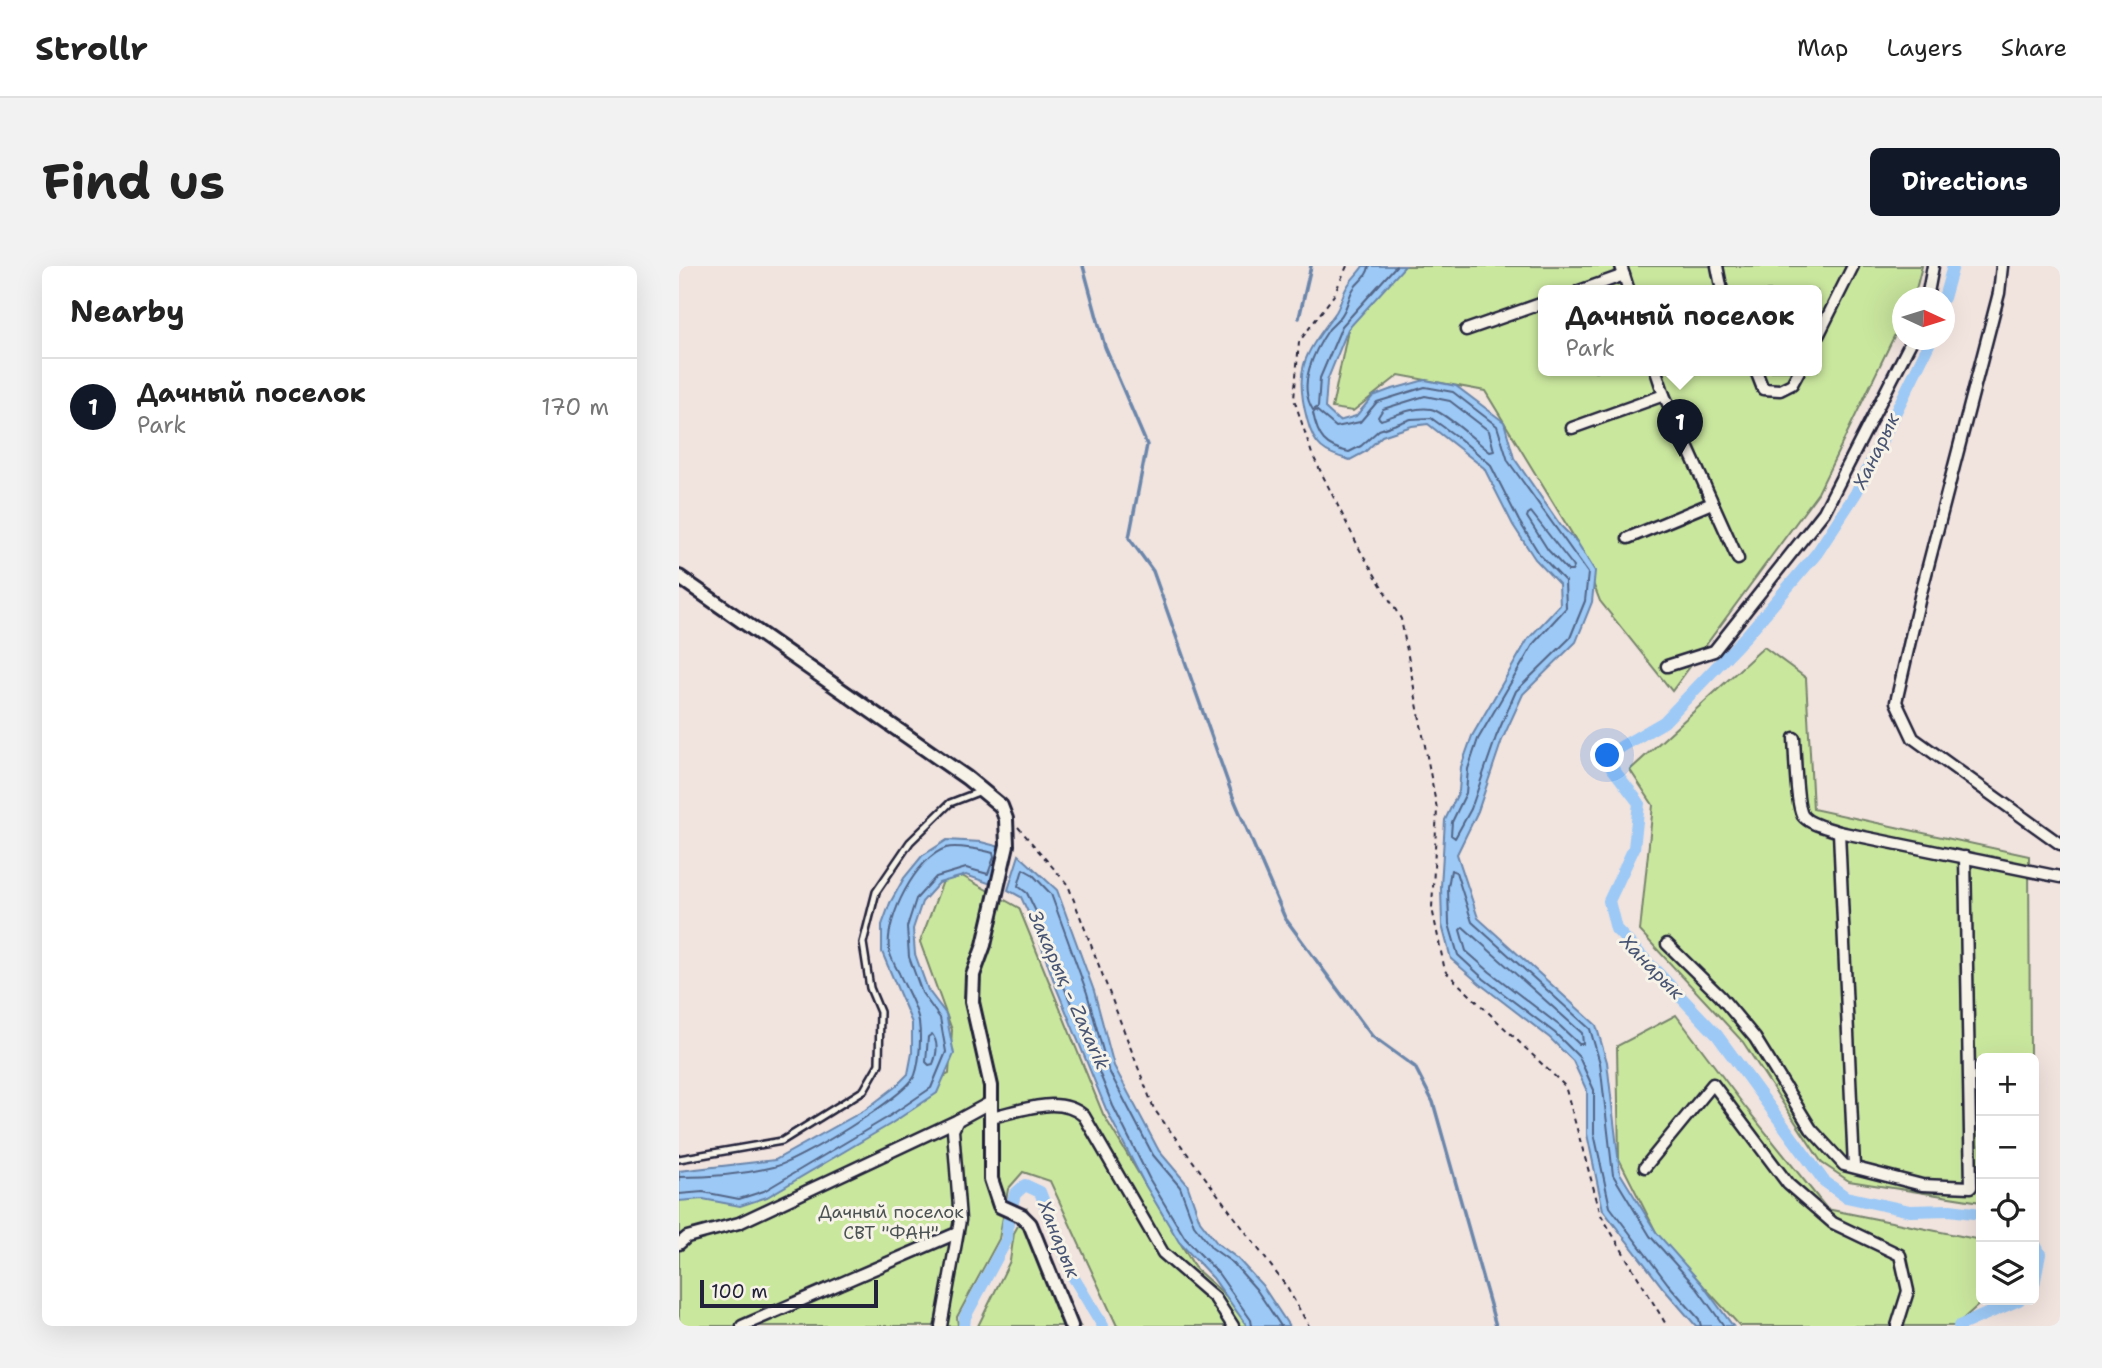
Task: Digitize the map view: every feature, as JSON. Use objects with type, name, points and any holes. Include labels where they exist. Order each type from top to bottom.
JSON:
[{"type":"street","points":[[1717,266],[1721,285]]},
{"type":"street","points":[[1822,328],[1853,266]]},
{"type":"street","points":[[1929,287],[1933,266]]},
{"type":"street","points":[[2001,266],[1999,293],[1920,597],[1896,702],[1913,738],[2060,844]]},
{"type":"street","points":[[1592,285],[1622,271]]},
{"type":"street","points":[[1466,330],[1538,305]]},
{"type":"street","points":[[1667,666],[1714,651],[1824,512],[1907,350]]},
{"type":"street","points":[[1658,376],[1664,396],[1738,559]]},
{"type":"street","points":[[1758,376],[1763,388],[1771,391],[1792,384],[1796,376]]},
{"type":"street","points":[[1572,428],[1664,396]]},
{"type":"street","points":[[1628,538],[1713,503]]},
{"type":"street","points":[[679,577],[967,778],[1001,806],[1006,819],[1007,845],[984,945],[973,975],[972,1002],[991,1086],[991,1179],[1000,1206],[1022,1216],[1030,1224],[1071,1326]]},
{"type":"street","points":[[1794,738],[1800,805],[1804,816],[1815,823],[1839,832],[2060,877]]},
{"type":"street","points":[[1839,832],[1854,1167]]},
{"type":"street","points":[[1667,944],[1720,996],[1755,1038],[1811,1129],[1845,1165],[1922,1185],[1971,1186],[1965,858]]},
{"type":"street","points":[[1645,1167],[1713,1084],[1788,1184],[1833,1223],[1900,1255],[1908,1291],[1897,1326]]},
{"type":"street","points":[[679,1244],[687,1237],[739,1223],[991,1102]]},
{"type":"street","points":[[991,1117],[1051,1104],[1076,1109],[1084,1116],[1163,1253],[1215,1298],[1233,1326]]},
{"type":"street","points":[[941,1326],[960,1212],[952,1142],[953,1130],[958,1120]]},
{"type":"street","points":[[742,1326],[957,1233]]},
{"type":"lane","points":[[679,1159],[782,1141],[864,1090],[879,1064],[880,1012],[870,988],[863,943],[876,892],[910,842],[950,803],[981,791]]},
{"type":"path","points":[[1346,266],[1334,295],[1299,342],[1294,399],[1312,454],[1360,550],[1401,619],[1437,809],[1432,908],[1445,971],[1565,1086],[1601,1215],[1667,1326]]},
{"type":"path","points":[[1006,819],[1020,829],[1067,885],[1154,1109],[1286,1286],[1309,1326]]},
{"type":"green space","points":[[1395,266],[1922,266],[1917,287],[1892,287],[1892,341],[1818,493],[1672,691],[1600,601],[1577,542],[1485,391],[1399,375],[1353,411],[1332,408],[1350,320]]},
{"type":"green space","points":[[1764,647],[1806,678],[1813,809],[2029,856],[2030,1053],[1976,1053],[1976,1201],[1849,1181],[1822,1163],[1743,1042],[1640,931],[1653,805],[1630,770]]},
{"type":"green space","name":"Дачный поселок СВТ \"ФАН\"","points":[[962,876],[1019,908],[1103,1114],[1196,1269],[1231,1300],[1247,1326],[1117,1326],[1050,1181],[1023,1172],[1008,1189],[999,1239],[957,1317],[958,1326],[679,1326],[679,1199],[762,1174],[949,1074],[952,1030],[920,942],[943,881]]},
{"type":"green space","points":[[1676,1015],[1827,1209],[1976,1239],[1976,1305],[1978,1305],[1955,1326],[1740,1326],[1658,1236],[1619,1159],[1617,1046]]},
{"type":"green space","points":[[1027,1209],[1072,1315],[1080,1326],[978,1326],[1010,1261],[1014,1233]]},
{"type":"water","points":[[1363,266],[1405,266],[1348,329],[1327,381],[1325,408],[1339,421],[1356,416],[1373,396],[1389,390],[1425,380],[1456,386],[1504,422],[1514,458],[1561,526],[1577,542],[1595,571],[1592,602],[1576,642],[1523,694],[1502,740],[1478,811],[1457,854],[1478,918],[1596,1025],[1607,1062],[1620,1173],[1656,1232],[1701,1283],[1733,1326],[1696,1326],[1603,1210],[1587,1134],[1587,1091],[1573,1061],[1550,1038],[1451,959],[1442,925],[1445,820],[1459,791],[1461,767],[1472,736],[1528,639],[1560,605],[1559,584],[1535,559],[1513,525],[1484,468],[1428,424],[1412,426],[1382,436],[1365,452],[1350,460],[1333,455],[1321,447],[1313,436],[1301,386],[1305,361],[1336,312],[1349,284]]},
{"type":"water","points":[[947,840],[981,842],[1004,848],[994,885],[966,875],[939,883],[922,902],[913,929],[915,954],[928,990],[946,1014],[954,1054],[937,1093],[889,1125],[767,1197],[740,1206],[703,1199],[679,1201],[679,1171],[775,1160],[865,1110],[908,1074],[912,1053],[912,1023],[882,952],[882,925],[904,878],[922,856]]},
{"type":"water","name":"Закарық - Zaxarik","points":[[1019,855],[1057,890],[1094,991],[1114,1066],[1159,1151],[1187,1184],[1200,1221],[1217,1243],[1237,1258],[1262,1285],[1289,1326],[1247,1326],[1213,1278],[1179,1242],[1144,1183],[1106,1109],[1021,897],[1008,890]]},
{"type":"waterway","points":[[1083,266],[1105,347],[1147,445],[1129,538],[1153,571],[1233,797],[1285,918],[1372,1036],[1415,1067],[1433,1102],[1496,1326]]},
{"type":"waterway","points":[[1299,318],[1311,266]]},
{"type":"waterway","name":"Ханарык","points":[[1947,287],[1953,266]]},
{"type":"waterway","name":"Ханарык","points":[[1926,350],[1856,493],[1817,553],[1747,635],[1664,722],[1614,751],[1610,765],[1639,803],[1634,848],[1609,901],[1616,929],[1717,1035],[1824,1181],[1846,1197],[1910,1211],[1950,1210],[1976,1213]]},
{"type":"waterway","name":"Ханарык","points":[[964,1326],[965,1317],[1007,1239],[1015,1194],[1025,1185],[1040,1192],[1072,1275],[1103,1326]]},
{"type":"waterway","name":"Ханарык","points":[[2039,1252],[2039,1259]]},
{"type":"waterway","name":"Ханарык","points":[[1959,1326],[2007,1305]]},
{"type":"place","name":"Дачный поселок","points":[[1680,457]]}]
